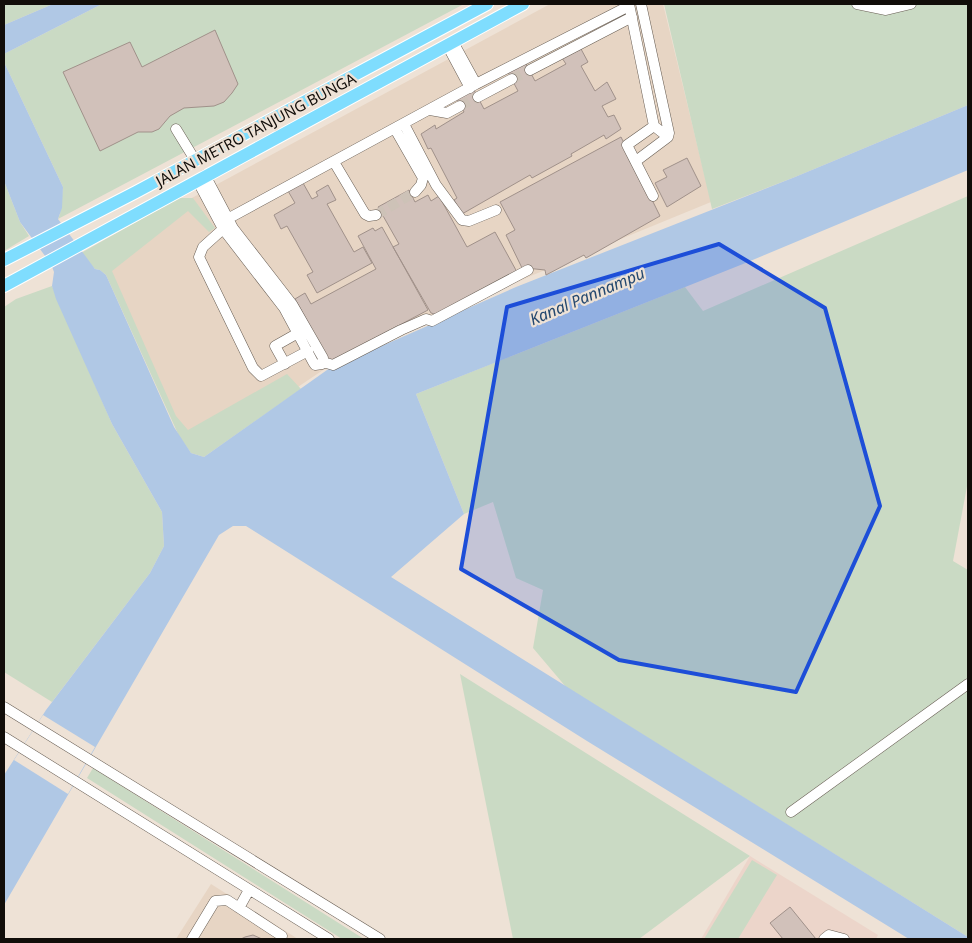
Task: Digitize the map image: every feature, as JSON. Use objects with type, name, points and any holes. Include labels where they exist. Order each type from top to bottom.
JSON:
[{"type":"main road","name":"JALAN METRO TANJUNG BUNGA","points":[[4,260],[486,4]]},
{"type":"main road","name":"JALAN METRO TANJUNG BUNGA","points":[[4,286],[523,4]]},
{"type":"main road","points":[[441,28],[450,43]]},
{"type":"street","points":[[641,4],[668,125],[668,138]]},
{"type":"street","points":[[857,4],[886,10],[911,4]]},
{"type":"street","points":[[630,9],[654,126],[668,138]]},
{"type":"street","points":[[530,70],[630,9]]},
{"type":"street","points":[[308,351],[285,364],[258,375],[198,257],[199,252],[224,223],[473,86],[630,9]]},
{"type":"street","points":[[450,43],[473,86]]},
{"type":"street","points":[[478,97],[512,79]]},
{"type":"street","points":[[430,110],[447,113],[460,106]]},
{"type":"street","points":[[404,124],[436,185],[462,220],[470,221],[496,210]]},
{"type":"street","points":[[653,196],[628,146],[654,126]]},
{"type":"street","points":[[176,129],[195,160]]},
{"type":"street","points":[[394,129],[423,178],[415,192]]},
{"type":"street","points":[[636,161],[668,138]]},
{"type":"street","points":[[334,162],[365,214],[369,216],[376,215]]},
{"type":"street","points":[[201,178],[224,223],[271,283],[292,304],[323,362]]},
{"type":"street","points":[[323,362],[333,364],[345,360],[400,330],[426,319],[432,320],[528,270]]},
{"type":"street","points":[[271,283],[315,365],[319,366],[323,362]]},
{"type":"street","points":[[285,364],[275,346],[298,333]]},
{"type":"street","points":[[791,812],[968,684]]},
{"type":"street","points":[[4,707],[380,939]]},
{"type":"street","points":[[4,737],[329,939]]},
{"type":"street","points":[[239,908],[249,890]]},
{"type":"street","points":[[192,939],[215,901],[227,900],[282,936]]},
{"type":"street","points":[[824,939],[829,935],[844,939]]},
{"type":"highlighted area","points":[[719,244],[825,308],[880,506],[796,692],[619,660],[461,569],[507,307]]},
{"type":"shaded area","points":[[550,4],[663,4],[711,202],[533,275],[335,362],[231,432],[187,441],[97,254],[153,219]]},
{"type":"shaded area","points":[[750,856],[878,935],[876,939],[701,939]]},
{"type":"shaded area","points":[[211,884],[298,939],[176,939]]},
{"type":"green space","points":[[4,4],[53,4],[4,25]]},
{"type":"green space","points":[[102,4],[464,4],[58,219],[63,187],[4,62],[4,54]]},
{"type":"green space","points":[[664,4],[968,4],[968,105],[795,177],[712,209]]},
{"type":"green space","points":[[4,181],[20,222],[29,236],[4,251]]},
{"type":"green space","points":[[968,196],[968,481],[953,561],[968,570],[968,937],[566,687],[533,648],[543,590],[516,578],[493,502],[464,514],[416,394],[685,287],[703,311]]},
{"type":"green space","points":[[179,198],[193,198],[215,228],[209,232],[188,211],[112,271],[176,416],[188,430],[287,374],[301,389],[204,457],[191,453],[179,436],[106,275],[100,270],[95,269],[81,253]]},
{"type":"green space","points":[[52,286],[112,424],[162,512],[164,546],[150,573],[52,702],[4,672],[4,307],[16,299]]},
{"type":"green space","points":[[460,674],[750,856],[639,939],[513,939]]},
{"type":"green space","points":[[93,768],[364,939],[342,939],[87,778]]},
{"type":"green space","points":[[752,860],[777,875],[738,939],[704,939]]},
{"type":"water","points":[[53,4],[102,4],[4,54],[4,25]]},
{"type":"water","name":"Kanal Pannampu","points":[[4,62],[63,187],[62,208],[58,219],[95,269],[100,270],[106,275],[174,427],[191,453],[204,457],[327,370],[516,287],[795,177],[968,105],[968,170],[743,264],[416,394],[464,514],[391,577],[968,937],[968,939],[909,939],[587,741],[246,526],[233,526],[219,535],[4,905],[4,775],[46,710],[150,573],[164,546],[162,512],[112,424],[56,299],[52,286],[54,272],[51,264],[20,222],[4,181]]},
{"type":"pier","points":[[43,715],[95,747],[68,794],[14,760]]},
{"type":"building","points":[[215,30],[238,84],[224,102],[214,106],[184,108],[170,116],[159,129],[152,132],[138,132],[100,151],[63,72],[130,42],[142,67]]},
{"type":"building","points":[[581,49],[588,62],[581,66],[595,91],[607,82],[616,99],[602,106],[608,117],[614,115],[621,129],[606,139],[604,135],[571,154],[572,156],[532,178],[530,175],[462,214],[454,200],[457,198],[431,148],[428,149],[421,134],[435,125],[436,129],[464,112],[457,99],[474,90],[484,109],[518,91],[508,72],[525,62],[535,81],[566,64],[562,58]]},
{"type":"building","points":[[621,137],[660,216],[586,258],[584,255],[546,275],[545,270],[526,268],[523,270],[506,235],[515,230],[500,202]]},
{"type":"building","points":[[687,158],[701,186],[667,207],[655,183],[667,177],[663,170]]},
{"type":"building","points":[[303,183],[312,199],[318,196],[316,192],[328,185],[336,200],[327,204],[354,252],[363,247],[372,263],[317,293],[307,275],[313,272],[287,226],[281,229],[274,215],[295,203],[288,191]]},
{"type":"building","points":[[409,190],[415,202],[428,195],[431,201],[439,196],[467,247],[495,232],[517,272],[438,315],[431,313],[393,247],[399,244],[378,207]]},
{"type":"building","points":[[382,227],[428,310],[330,362],[295,299],[305,293],[311,304],[376,269],[358,236],[373,228],[375,231]]},
{"type":"building","points":[[790,907],[816,939],[783,939],[770,923]]},
{"type":"building","points":[[253,935],[262,939],[241,939],[245,937]]},
{"type":"tunnel","points":[[512,79],[530,70]]},
{"type":"tunnel","points":[[460,106],[478,97]]},
{"type":"tunnel","points":[[376,215],[415,192]]}]
